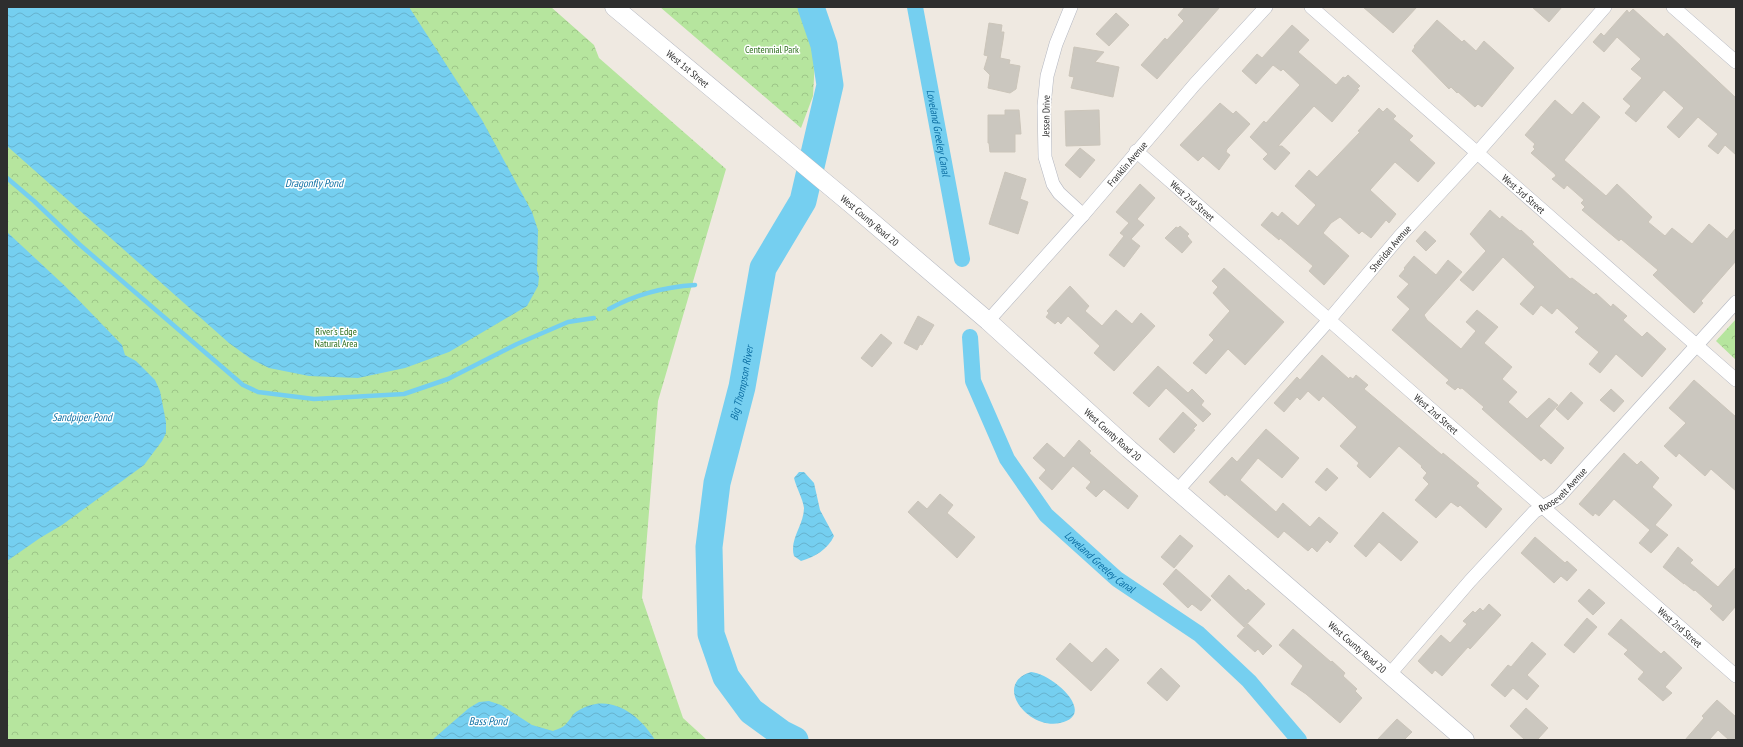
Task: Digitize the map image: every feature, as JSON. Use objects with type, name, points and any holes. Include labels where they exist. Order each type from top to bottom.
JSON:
[{"type":"main road","name":"West 1st Street","points":[[614,7],[761,130]]},
{"type":"main road","name":"West County Road 20","points":[[761,130],[851,204],[988,321],[1103,427],[1465,740]]},
{"type":"street","name":"Jessen Drive","points":[[1070,7],[1056,44],[1047,76],[1044,106],[1045,157],[1053,184],[1083,216]]},
{"type":"street","name":"Franklin Avenue","points":[[988,321],[1083,216],[1136,151],[1266,7]]},
{"type":"street","name":"West 3rd Street","points":[[1311,7],[1736,380]]},
{"type":"street","name":"Sheridan Avenue","points":[[1177,491],[1329,320],[1400,236],[1477,153],[1605,7]]},
{"type":"street","points":[[1673,7],[1736,62]]},
{"type":"street","name":"West 2nd Street","points":[[1136,151],[1736,676]]},
{"type":"street","name":"Roosevelt Avenue","points":[[1389,675],[1534,512],[1558,498],[1619,430],[1698,346],[1736,302]]},
{"type":"green space","name":"River's Edge Natural Area","points":[[7,7],[551,7],[594,45],[599,58],[726,169],[658,401],[642,598],[683,718],[707,740],[7,740]]},
{"type":"green space","name":"Centennial Park","points":[[660,7],[805,7],[815,59],[813,96],[801,128]]},
{"type":"green space","points":[[1736,319],[1736,360],[1716,341]]},
{"type":"water","name":"Dragonfly Pond","points":[[7,7],[409,7],[482,120],[532,212],[538,230],[538,286],[527,306],[449,352],[405,368],[358,378],[309,376],[269,368],[251,359],[229,343],[7,146]]},
{"type":"water","name":"Sandpiper Pond","points":[[7,232],[65,286],[122,345],[125,355],[136,361],[155,380],[160,391],[166,422],[166,433],[162,441],[144,465],[62,525],[7,561]]},
{"type":"water","points":[[799,472],[804,472],[814,483],[820,510],[834,536],[825,549],[801,561],[794,556],[793,550],[793,544],[802,520],[804,508],[794,478]]},
{"type":"water","points":[[1031,672],[1040,674],[1049,679],[1068,694],[1075,711],[1071,718],[1060,723],[1048,723],[1036,720],[1026,713],[1019,705],[1015,695],[1015,686],[1020,678]]},
{"type":"water","name":"Bass Pond","points":[[489,701],[501,705],[532,725],[553,731],[563,726],[576,712],[588,706],[610,704],[631,713],[648,730],[655,740],[432,740],[469,708],[479,702]]},
{"type":"building","points":[[1185,7],[1220,7],[1157,79],[1141,65],[1165,38],[1167,40],[1184,21],[1178,15]]},
{"type":"building","points":[[1363,7],[1417,7],[1393,33]]},
{"type":"building","points":[[1532,7],[1562,7],[1549,22]]},
{"type":"building","points":[[1633,9],[1664,37],[1667,33],[1736,98],[1736,155],[1725,145],[1718,154],[1708,146],[1718,134],[1698,117],[1679,138],[1667,127],[1684,108],[1664,90],[1636,122],[1625,113],[1631,106],[1623,99],[1642,78],[1631,69],[1641,59],[1617,37],[1604,52],[1593,42],[1601,33],[1604,36],[1627,10],[1629,13]]},
{"type":"building","points":[[1116,13],[1129,25],[1109,46],[1096,34]]},
{"type":"building","points":[[1437,20],[1462,42],[1464,40],[1476,51],[1484,41],[1514,68],[1482,107],[1478,104],[1475,107],[1451,87],[1449,89],[1412,51],[1415,47],[1414,46]]},
{"type":"building","points":[[989,23],[1002,25],[1001,32],[1004,32],[1000,58],[1010,60],[1009,64],[1020,66],[1016,89],[1010,93],[988,88],[990,75],[984,69],[988,56],[984,55]]},
{"type":"building","points":[[1292,25],[1309,40],[1298,52],[1336,85],[1343,77],[1345,78],[1348,75],[1360,86],[1357,89],[1359,90],[1332,122],[1314,106],[1278,146],[1282,146],[1290,153],[1275,170],[1263,159],[1268,154],[1250,137],[1264,121],[1266,123],[1300,85],[1283,69],[1281,71],[1273,65],[1256,84],[1242,71],[1257,54],[1262,58]]},
{"type":"building","points":[[1074,47],[1104,52],[1095,62],[1119,67],[1113,97],[1071,88],[1074,77],[1069,76]]},
{"type":"building","points":[[1555,100],[1572,115],[1583,102],[1600,117],[1564,160],[1606,196],[1617,184],[1652,217],[1648,222],[1665,236],[1672,228],[1692,244],[1709,224],[1727,239],[1736,228],[1736,261],[1701,301],[1703,303],[1694,313],[1653,275],[1658,270],[1621,239],[1619,241],[1582,210],[1585,207],[1581,203],[1584,200],[1567,185],[1564,189],[1552,179],[1556,176],[1555,174],[1531,153],[1535,149],[1533,147],[1535,144],[1525,135]]},
{"type":"building","points":[[1220,103],[1233,114],[1236,111],[1250,124],[1227,149],[1226,152],[1230,155],[1219,170],[1203,156],[1198,161],[1180,145]]},
{"type":"building","points":[[1379,108],[1383,112],[1387,108],[1396,116],[1393,119],[1413,136],[1409,140],[1435,163],[1418,182],[1395,162],[1370,190],[1396,214],[1389,223],[1386,220],[1371,238],[1362,231],[1359,234],[1340,217],[1331,223],[1323,233],[1349,256],[1324,285],[1309,271],[1313,266],[1280,238],[1279,240],[1261,225],[1272,212],[1278,217],[1282,212],[1298,226],[1316,205],[1295,186],[1309,170],[1317,177],[1360,132],[1358,131]]},
{"type":"building","points":[[1005,110],[1019,110],[1021,134],[1015,134],[1015,152],[990,152],[988,143],[988,115],[1005,115]]},
{"type":"building","points":[[1099,110],[1100,145],[1066,146],[1065,111]]},
{"type":"building","points":[[1080,148],[1095,160],[1080,178],[1065,165]]},
{"type":"building","points":[[1005,172],[1026,179],[1020,199],[1028,202],[1018,234],[989,224]]},
{"type":"building","points":[[1140,184],[1155,198],[1137,219],[1144,225],[1131,239],[1140,246],[1124,267],[1109,255],[1124,236],[1120,233],[1129,223],[1116,212]]},
{"type":"building","points":[[1490,210],[1500,219],[1502,216],[1520,231],[1521,230],[1534,242],[1532,244],[1570,279],[1572,278],[1594,295],[1596,293],[1611,307],[1613,304],[1627,316],[1623,320],[1642,337],[1647,332],[1666,349],[1642,377],[1616,354],[1600,373],[1589,364],[1599,352],[1575,332],[1579,328],[1557,308],[1552,314],[1541,305],[1533,315],[1520,304],[1535,287],[1503,257],[1473,291],[1460,280],[1486,251],[1470,234]]},
{"type":"building","points":[[1180,226],[1189,234],[1187,236],[1192,242],[1182,253],[1165,238],[1176,227],[1178,228]]},
{"type":"building","points":[[1425,231],[1436,241],[1426,251],[1416,241]]},
{"type":"building","points":[[1414,256],[1436,275],[1448,260],[1462,272],[1424,315],[1427,320],[1461,349],[1476,331],[1466,322],[1477,310],[1498,327],[1484,343],[1512,367],[1502,379],[1517,392],[1508,402],[1527,419],[1549,398],[1558,405],[1539,426],[1564,448],[1551,464],[1544,458],[1541,461],[1482,409],[1484,407],[1462,388],[1460,389],[1458,387],[1455,390],[1446,383],[1449,380],[1392,330],[1410,309],[1397,297],[1409,284],[1399,276]]},
{"type":"building","points":[[1224,268],[1284,322],[1245,365],[1228,349],[1206,374],[1193,363],[1214,340],[1209,335],[1230,311],[1213,293],[1218,287],[1212,281]]},
{"type":"building","points":[[1070,286],[1089,306],[1085,311],[1102,326],[1116,310],[1132,324],[1141,313],[1155,326],[1114,371],[1094,353],[1100,346],[1068,316],[1061,324],[1058,321],[1055,324],[1046,317],[1049,313],[1047,311]]},
{"type":"building","points":[[918,316],[934,325],[922,345],[920,344],[917,350],[904,343]]},
{"type":"building","points":[[881,334],[892,343],[872,367],[861,358]]},
{"type":"building","points":[[1322,355],[1349,379],[1350,377],[1353,379],[1356,375],[1368,385],[1364,389],[1442,455],[1443,453],[1479,483],[1476,486],[1502,509],[1486,528],[1460,505],[1458,507],[1451,502],[1436,518],[1415,500],[1429,484],[1423,478],[1427,473],[1421,467],[1422,466],[1399,446],[1370,478],[1357,466],[1359,463],[1340,446],[1357,427],[1323,396],[1319,401],[1308,391],[1300,400],[1297,397],[1284,412],[1274,403],[1297,377],[1300,380]]},
{"type":"building","points":[[1158,366],[1188,393],[1192,389],[1204,401],[1201,405],[1211,414],[1203,422],[1166,388],[1149,407],[1133,393]]},
{"type":"building","points":[[1694,380],[1736,417],[1736,491],[1711,469],[1705,476],[1679,453],[1676,457],[1664,446],[1686,423],[1669,408]]},
{"type":"building","points":[[1611,389],[1624,401],[1614,412],[1600,400]]},
{"type":"building","points":[[1571,392],[1583,403],[1568,420],[1556,409]]},
{"type":"building","points":[[1183,412],[1197,425],[1193,429],[1195,430],[1174,453],[1159,439]]},
{"type":"building","points":[[1266,429],[1299,458],[1282,478],[1258,458],[1240,480],[1276,512],[1283,503],[1310,527],[1319,517],[1338,533],[1330,543],[1327,540],[1317,552],[1312,547],[1308,551],[1284,531],[1278,538],[1226,494],[1225,496],[1209,482],[1232,457],[1237,462]]},
{"type":"building","points":[[1079,440],[1091,451],[1089,453],[1138,496],[1128,509],[1104,489],[1096,497],[1086,488],[1091,482],[1073,466],[1052,490],[1039,478],[1046,470],[1033,458],[1047,443],[1064,458]]},
{"type":"building","points":[[1624,453],[1637,465],[1641,461],[1659,478],[1652,487],[1672,505],[1655,525],[1668,535],[1651,553],[1639,543],[1650,530],[1614,499],[1599,516],[1595,513],[1593,516],[1579,504]]},
{"type":"building","points":[[1327,468],[1338,478],[1326,491],[1315,482]]},
{"type":"building","points":[[940,494],[953,505],[947,513],[975,537],[957,558],[908,512],[918,501],[927,509]]},
{"type":"building","points":[[1383,512],[1418,542],[1401,561],[1379,542],[1366,557],[1354,546]]},
{"type":"building","points":[[1180,535],[1193,546],[1174,568],[1161,557]]},
{"type":"building","points":[[1535,537],[1565,563],[1567,561],[1577,570],[1567,581],[1561,576],[1554,583],[1521,553]]},
{"type":"building","points":[[1678,547],[1693,560],[1690,563],[1718,587],[1736,567],[1736,606],[1723,621],[1710,609],[1713,606],[1695,590],[1694,591],[1684,584],[1663,567]]},
{"type":"building","points":[[1176,569],[1211,600],[1201,611],[1192,604],[1188,608],[1163,584]]},
{"type":"building","points":[[1229,575],[1246,591],[1248,589],[1265,604],[1244,627],[1211,596]]},
{"type":"building","points":[[1589,589],[1605,603],[1593,615],[1578,601]]},
{"type":"building","points":[[1489,604],[1501,615],[1470,649],[1468,647],[1442,676],[1435,670],[1432,674],[1418,661],[1441,635],[1450,643],[1467,624],[1463,621],[1473,611],[1475,613],[1480,608],[1483,611]]},
{"type":"building","points":[[1587,618],[1597,627],[1574,653],[1564,645]]},
{"type":"building","points":[[1621,619],[1661,654],[1664,651],[1682,668],[1665,687],[1672,693],[1663,701],[1638,679],[1644,672],[1624,654],[1628,650],[1608,634]]},
{"type":"building","points":[[1248,624],[1272,646],[1263,655],[1258,649],[1255,652],[1237,636]]},
{"type":"building","points":[[1293,629],[1345,673],[1343,676],[1357,689],[1355,691],[1362,698],[1340,723],[1306,694],[1291,684],[1303,666],[1279,645]]},
{"type":"building","points":[[1532,642],[1546,654],[1527,675],[1539,686],[1527,700],[1513,688],[1505,697],[1491,685],[1508,665],[1511,667]]},
{"type":"building","points":[[1070,643],[1092,663],[1106,648],[1119,660],[1091,691],[1056,659]]},
{"type":"building","points":[[1161,668],[1180,686],[1167,701],[1147,683]]},
{"type":"building","points":[[1717,700],[1736,717],[1736,740],[1729,740],[1718,730],[1709,740],[1685,740],[1704,718],[1702,716]]},
{"type":"building","points":[[1526,708],[1548,728],[1537,740],[1525,740],[1510,726]]},
{"type":"building","points":[[1397,719],[1412,732],[1404,740],[1377,740]]},
{"type":"waterway","name":"Big Thompson River","points":[[795,740],[781,733],[751,711],[726,677],[711,634],[709,547],[717,483],[742,387],[763,268],[803,201],[830,85],[824,45],[811,7]]},
{"type":"waterway","name":"Loveland Greeley Canal","points":[[915,7],[962,259]]},
{"type":"waterway","points":[[7,178],[34,201],[79,244],[243,385],[258,392],[314,399],[404,394],[448,379],[517,344],[568,322],[594,318]]},
{"type":"waterway","points":[[609,309],[640,295],[673,287],[695,285]]},
{"type":"waterway","name":"Loveland Greeley Canal","points":[[970,337],[973,381],[1007,459],[1046,515],[1117,579],[1199,634],[1249,681],[1299,740]]}]
